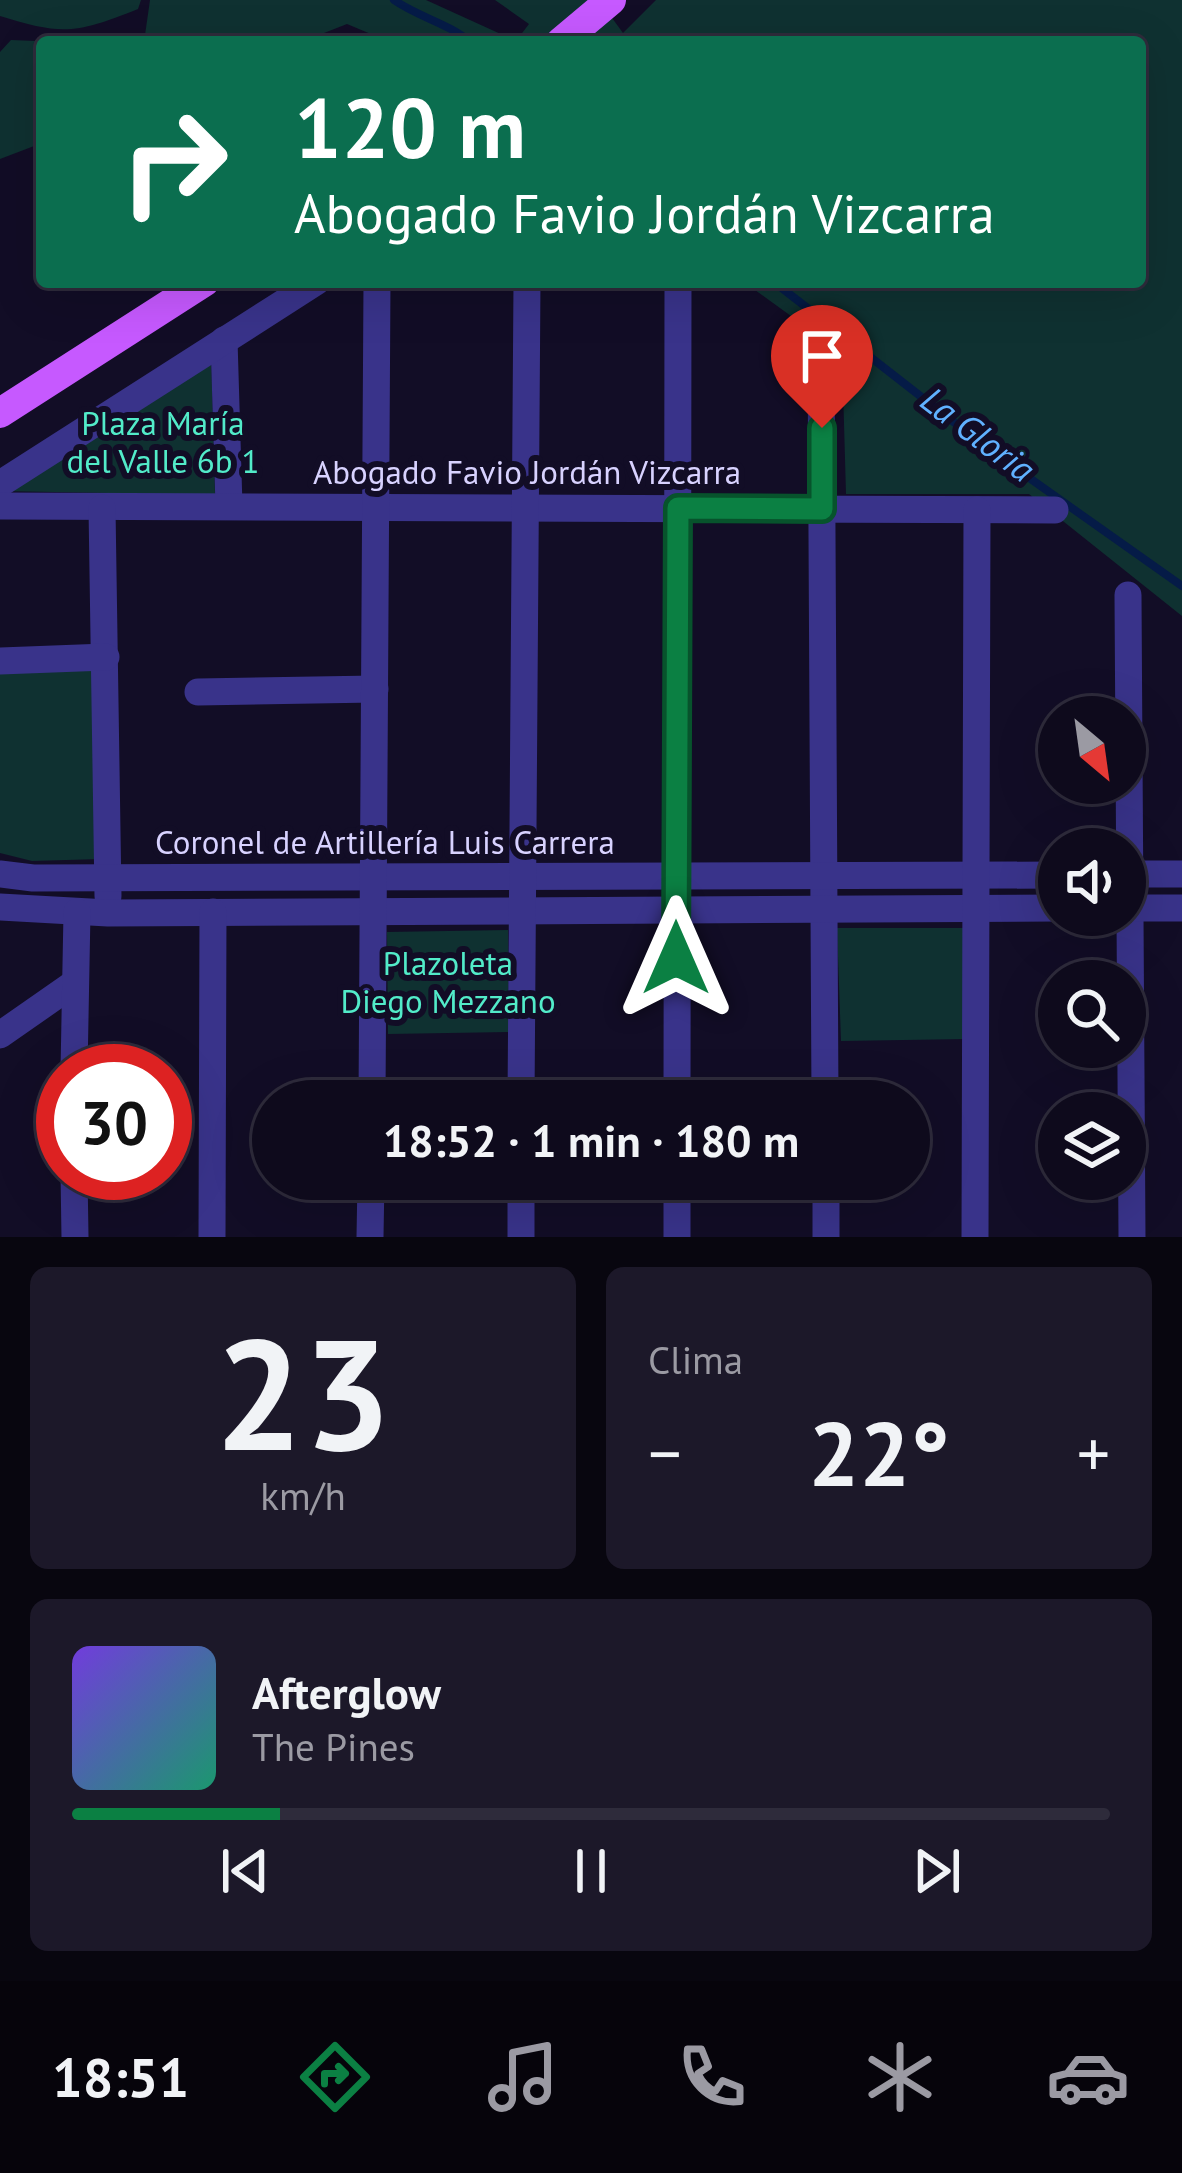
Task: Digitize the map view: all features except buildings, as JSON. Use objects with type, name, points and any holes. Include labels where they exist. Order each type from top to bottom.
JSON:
[{"type":"main road","points":[[568,36],[611,0]]},
{"type":"main road","points":[[0,412],[195,288]]},
{"type":"street","points":[[0,484],[306,288]]},
{"type":"street","points":[[372,1080],[377,288]]},
{"type":"street","points":[[521,1080],[527,288]]},
{"type":"street","points":[[677,1080],[678,288]]},
{"type":"street","points":[[224,340],[229,506]]},
{"type":"street","points":[[821,346],[825,1080]]},
{"type":"street","name":"Abogado Favio Jordán Vizcarra","points":[[0,506],[1055,510]]},
{"type":"street","points":[[102,508],[108,913]]},
{"type":"street","points":[[975,1237],[977,510]]},
{"type":"street","points":[[1126,828],[1128,596]]},
{"type":"street","points":[[0,661],[106,657]]},
{"type":"street","points":[[198,692],[375,689]]},
{"type":"street","name":"Coronel de Artillería Luis Carrera","points":[[0,874],[374,880],[1038,875]]},
{"type":"street","points":[[1146,874],[1182,874]]},
{"type":"street","name":"Coronel de Artillería Luis Carrera","points":[[0,907],[108,913],[1038,908]]},
{"type":"street","points":[[1146,908],[1182,908]]},
{"type":"street","points":[[74,1044],[77,912]]},
{"type":"street","points":[[212,1237],[213,912]]},
{"type":"street","points":[[1127,936],[1132,1237]]},
{"type":"street","points":[[0,1035],[74,984]]},
{"type":"street","points":[[74,1200],[74,1237]]},
{"type":"street","points":[[370,1237],[371,1200]]},
{"type":"street","points":[[520,1237],[521,1200]]},
{"type":"street","points":[[677,1200],[677,1237]]},
{"type":"street","points":[[826,1200],[826,1237]]},
{"type":"green space","points":[[0,0],[141,0],[138,9],[100,23],[56,29],[0,16]]},
{"type":"green space","points":[[150,0],[426,0],[505,36],[376,36],[347,24],[316,36],[145,36]]},
{"type":"green space","points":[[495,0],[599,0],[623,33],[656,0],[1182,0],[1182,616],[1029,494],[846,494],[842,353],[752,288],[1146,288],[1146,36],[520,36],[529,24]]},
{"type":"green space","points":[[11,40],[36,41],[36,145],[0,159],[0,52]]},
{"type":"green space","name":"Plaza María del Valle 6b 1","points":[[211,353],[215,495],[0,491]]},
{"type":"green space","points":[[102,668],[101,859],[32,861],[0,853],[0,672]]},
{"type":"green space","points":[[837,928],[963,928],[967,1039],[841,1041]]},
{"type":"green space","name":"Plazoleta Diego Mezzano","points":[[508,930],[509,1032],[388,1034],[387,932]]},
{"type":"waterway","points":[[394,0],[461,36]]},
{"type":"waterway","name":"La Gloria","points":[[782,288],[987,448],[1182,586]]},
{"type":"route","points":[[676,958],[678,508],[822,509],[822,428]]}]
